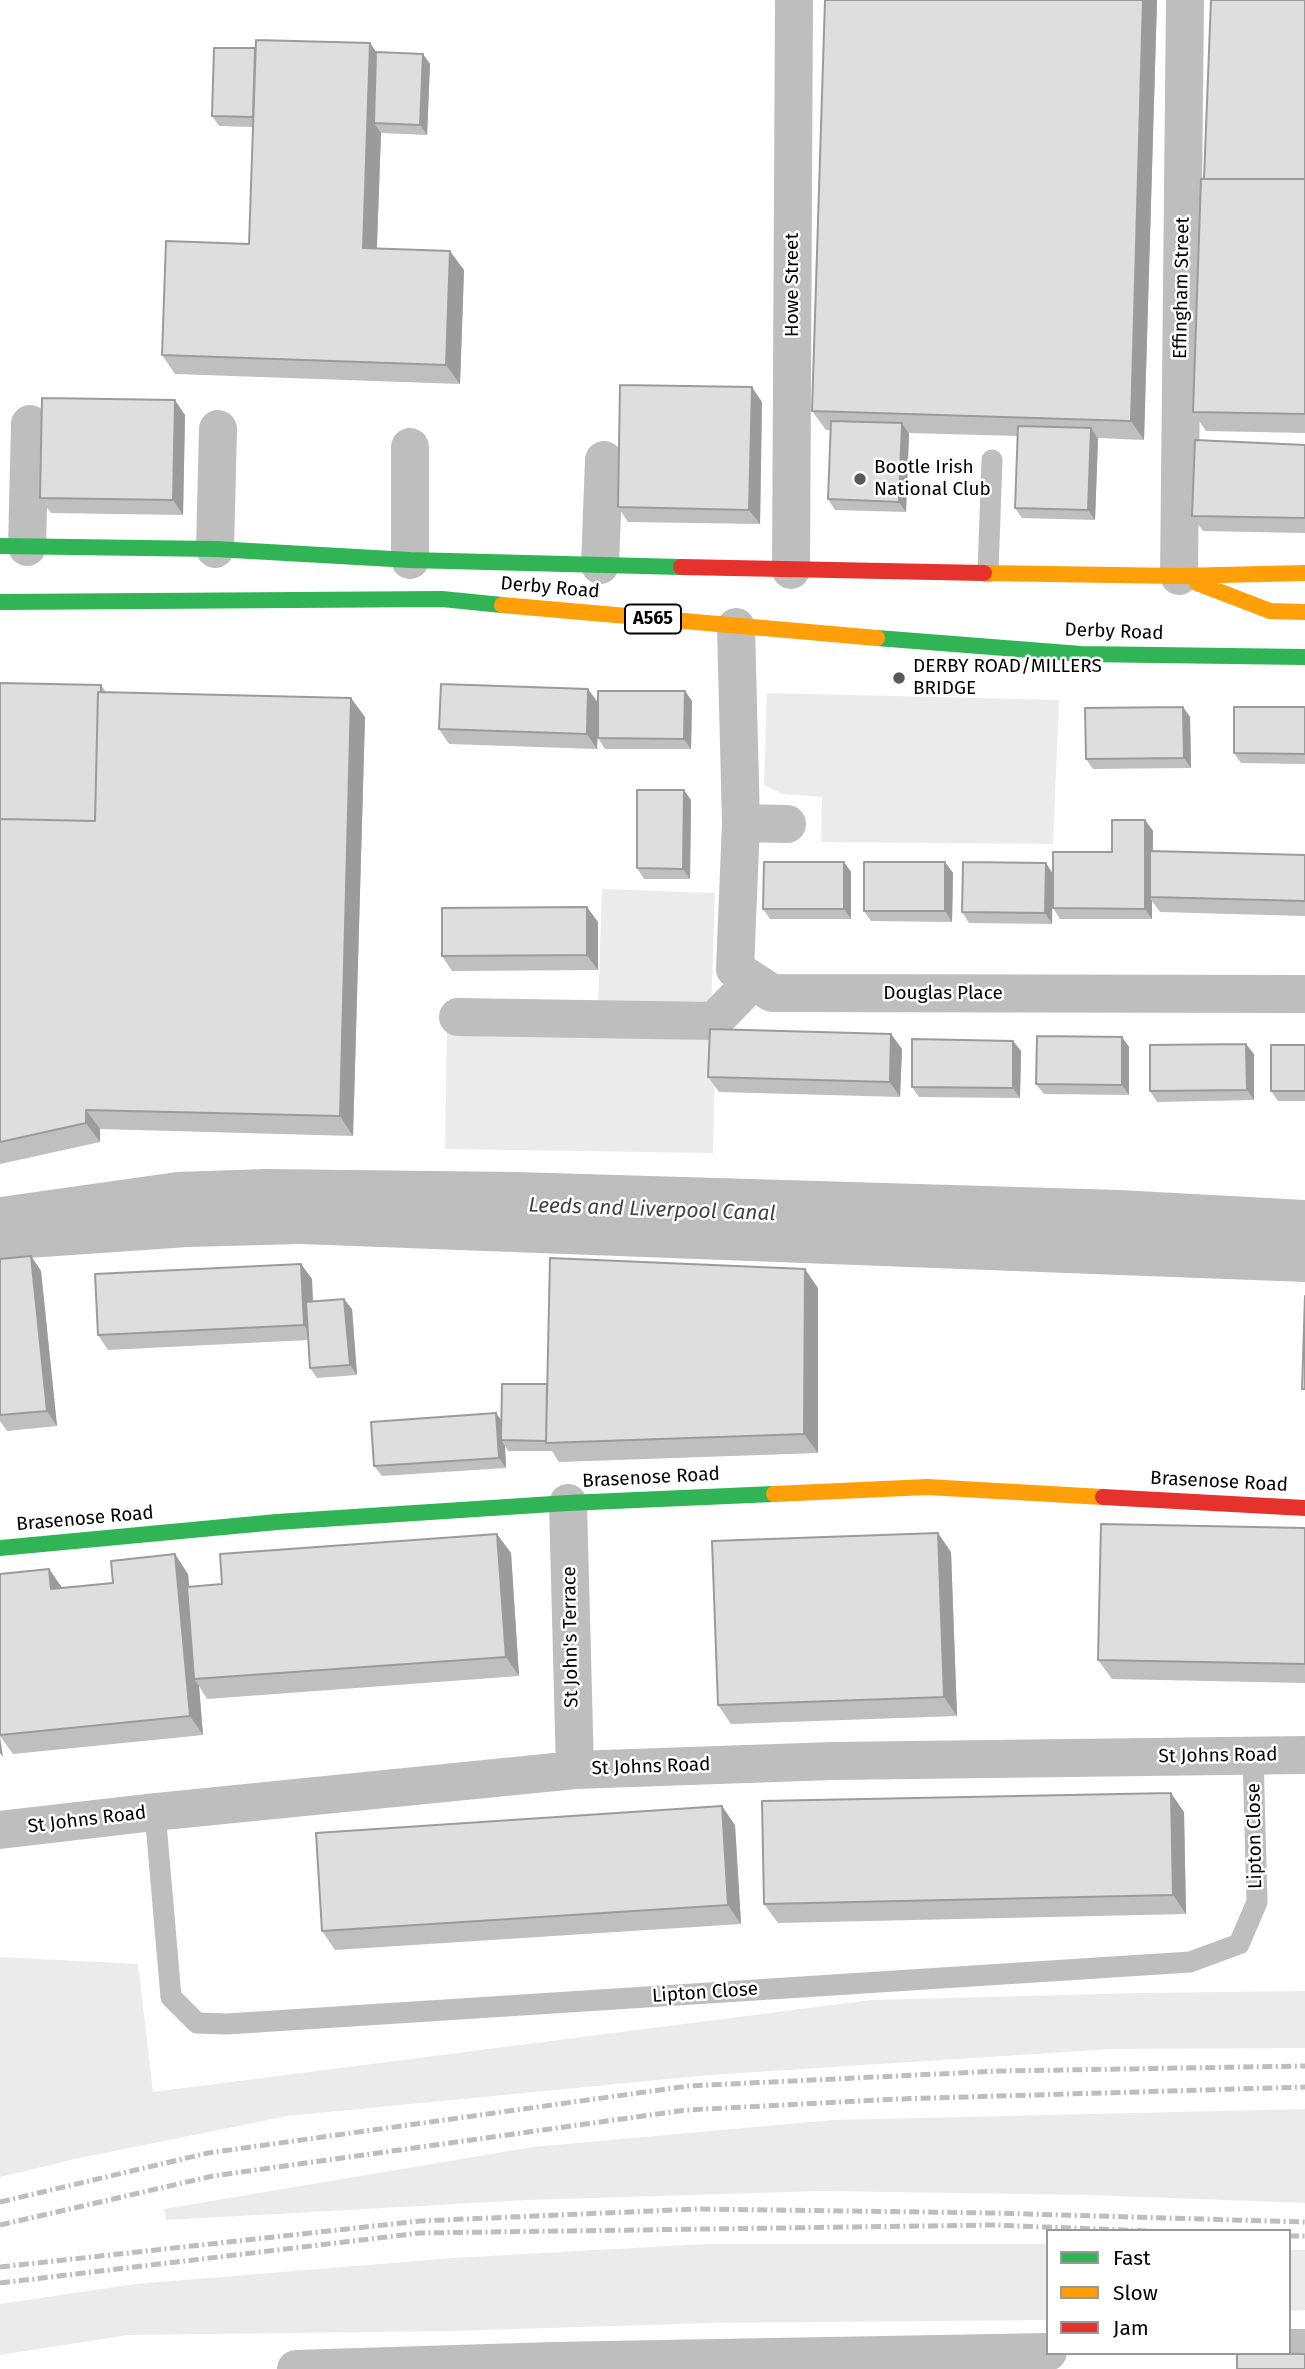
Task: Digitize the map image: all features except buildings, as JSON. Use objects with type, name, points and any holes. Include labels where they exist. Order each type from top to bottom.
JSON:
[{"type":"main road","name":"Derby Road","points":[[13,546],[215,549],[410,561],[791,570],[1179,576],[1305,573]]},
{"type":"main road","points":[[1179,576],[1270,611],[1305,612]]},
{"type":"main road","name":"Derby Road","points":[[0,603],[442,599],[736,627],[1081,654],[1305,657]]},
{"type":"main road","name":"Brasenose Road","points":[[0,1548],[277,1522],[568,1503],[927,1487],[1305,1508]]},
{"type":"street","name":"Howe Street","points":[[791,570],[794,0]]},
{"type":"street","name":"Effingham Street","points":[[1179,576],[1185,0]]},
{"type":"street","points":[[13,546],[30,424]]},
{"type":"street","points":[[215,549],[218,429]]},
{"type":"street","points":[[410,447],[410,561]]},
{"type":"street","points":[[600,565],[604,460]]},
{"type":"street","points":[[458,1017],[714,1020],[753,981],[735,969],[741,823],[736,627]]},
{"type":"street","points":[[741,823],[786,824]]},
{"type":"street","name":"Douglas Place","points":[[753,981],[772,993],[1305,994]]},
{"type":"street","name":"St John's Terrace","points":[[568,1503],[575,1770]]},
{"type":"street","name":"St Johns Road","points":[[0,1830],[575,1770],[833,1760],[1305,1755]]},
{"type":"street","points":[[296,2369],[567,2361],[929,2362],[1046,2352]]},
{"type":"lane","points":[[988,572],[992,460]]},
{"type":"lane","name":"Lipton Close","points":[[155,1812],[171,1997],[197,2023],[227,2024],[1189,1962],[1239,1944],[1257,1902],[1253,1755]]},
{"type":"shaded area","points":[[767,693],[1059,700],[1053,844],[821,842],[822,797],[782,794],[764,785]]},
{"type":"shaded area","points":[[602,889],[715,893],[711,1015],[598,1011]]},
{"type":"shaded area","points":[[447,1032],[715,1037],[713,1153],[445,1149]]},
{"type":"shaded area","points":[[0,1957],[138,1964],[153,2092],[871,2000],[1305,1991],[1305,2048],[1112,2049],[710,2075],[287,2116],[0,2177]]},
{"type":"shaded area","points":[[1305,2109],[1305,2203],[1090,2195],[823,2191],[528,2200],[166,2220],[164,2209],[533,2147],[833,2120]]},
{"type":"shaded area","points":[[705,2244],[1046,2244],[1046,2320],[709,2323],[453,2331],[128,2335],[0,2355],[0,2304],[135,2284],[453,2258]]},
{"type":"shaded area","points":[[1291,2250],[1305,2250],[1305,2310],[1291,2311]]},
{"type":"water","name":"Leeds and Liverpool Canal","points":[[266,1169],[516,1172],[1119,1190],[1305,1200],[1305,1282],[301,1244],[188,1247],[0,1260],[0,1197],[177,1172]]},
{"type":"railway","points":[[0,2202],[208,2153],[688,2086],[1000,2071],[1305,2066]]},
{"type":"railway","points":[[0,2225],[213,2176],[686,2110],[898,2099],[1305,2087]]},
{"type":"railway","points":[[0,2267],[420,2221],[697,2209],[994,2213],[1305,2222]]},
{"type":"railway","points":[[0,2283],[420,2233],[993,2225],[1097,2229]]},
{"type":"railway","points":[[1291,2236],[1305,2236]]},
{"type":"traffic: fast","points":[[0,546],[215,549],[410,560],[681,567]]},
{"type":"traffic: fast","points":[[0,602],[442,599],[502,605]]},
{"type":"traffic: fast","points":[[877,638],[1081,654],[1305,657]]},
{"type":"traffic: fast","points":[[0,1548],[277,1522],[568,1503],[774,1494]]},
{"type":"traffic: slow","points":[[984,573],[1179,576],[1305,573]]},
{"type":"traffic: slow","points":[[1197,583],[1270,611],[1305,612]]},
{"type":"traffic: slow","points":[[502,605],[877,638]]},
{"type":"traffic: slow","points":[[774,1494],[927,1487],[1103,1497]]},
{"type":"traffic: jam","points":[[681,567],[984,573]]},
{"type":"traffic: jam","points":[[1103,1497],[1305,1508]]},
{"type":"place","name":"Bootle Irish National Club","points":[[860,479]]},
{"type":"place","name":"DERBY ROAD/MILLERS BRIDGE","points":[[899,678]]}]
